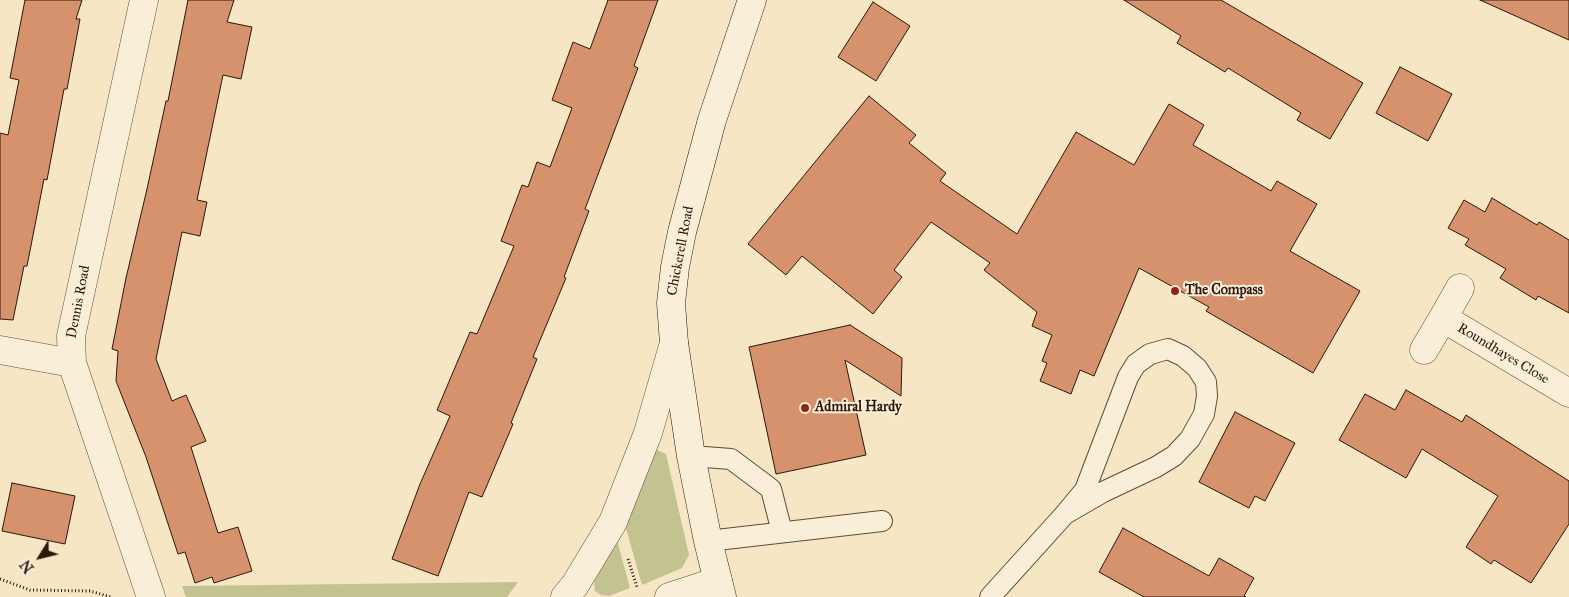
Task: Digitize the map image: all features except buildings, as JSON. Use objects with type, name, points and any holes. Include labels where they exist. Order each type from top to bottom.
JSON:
[{"type":"street","name":"Dennis Road","points":[[144,0],[71,336],[72,363],[151,597]]},
{"type":"street","name":"Chickerell Road","points":[[720,589],[691,456],[674,343],[671,303],[675,267],[682,232],[712,120],[752,0]]},
{"type":"street","points":[[1443,318],[1460,288]]},
{"type":"street","name":"Roundhayes Close","points":[[1424,350],[1443,318],[1569,393]]},
{"type":"street","points":[[565,597],[575,585],[613,522],[648,433],[674,343]]},
{"type":"street","points":[[0,350],[72,363]]},
{"type":"street","points":[[669,597],[720,589]]},
{"type":"lane","points":[[990,597],[1085,490],[1128,377],[1136,364],[1150,354],[1168,349],[1183,356],[1197,368],[1206,382],[1207,396],[1204,414],[1190,439],[1174,456],[1156,467],[1104,492],[1065,514]]},
{"type":"lane","points":[[691,456],[731,459],[771,489],[782,532]]},
{"type":"lane","points":[[708,541],[882,520]]},
{"type":"path","points":[[0,579],[30,590],[90,591],[111,597]]},
{"type":"green space","points":[[655,449],[666,454],[689,555],[682,568],[642,585],[625,525]]},
{"type":"green space","points":[[617,540],[630,588],[609,596],[601,595],[595,591],[594,582]]},
{"type":"green space","points":[[518,582],[507,597],[186,597],[182,586]]},
{"type":"place","name":"The Compass","points":[[1175,291]]},
{"type":"place","name":"Admiral Hardy","points":[[805,408]]}]
